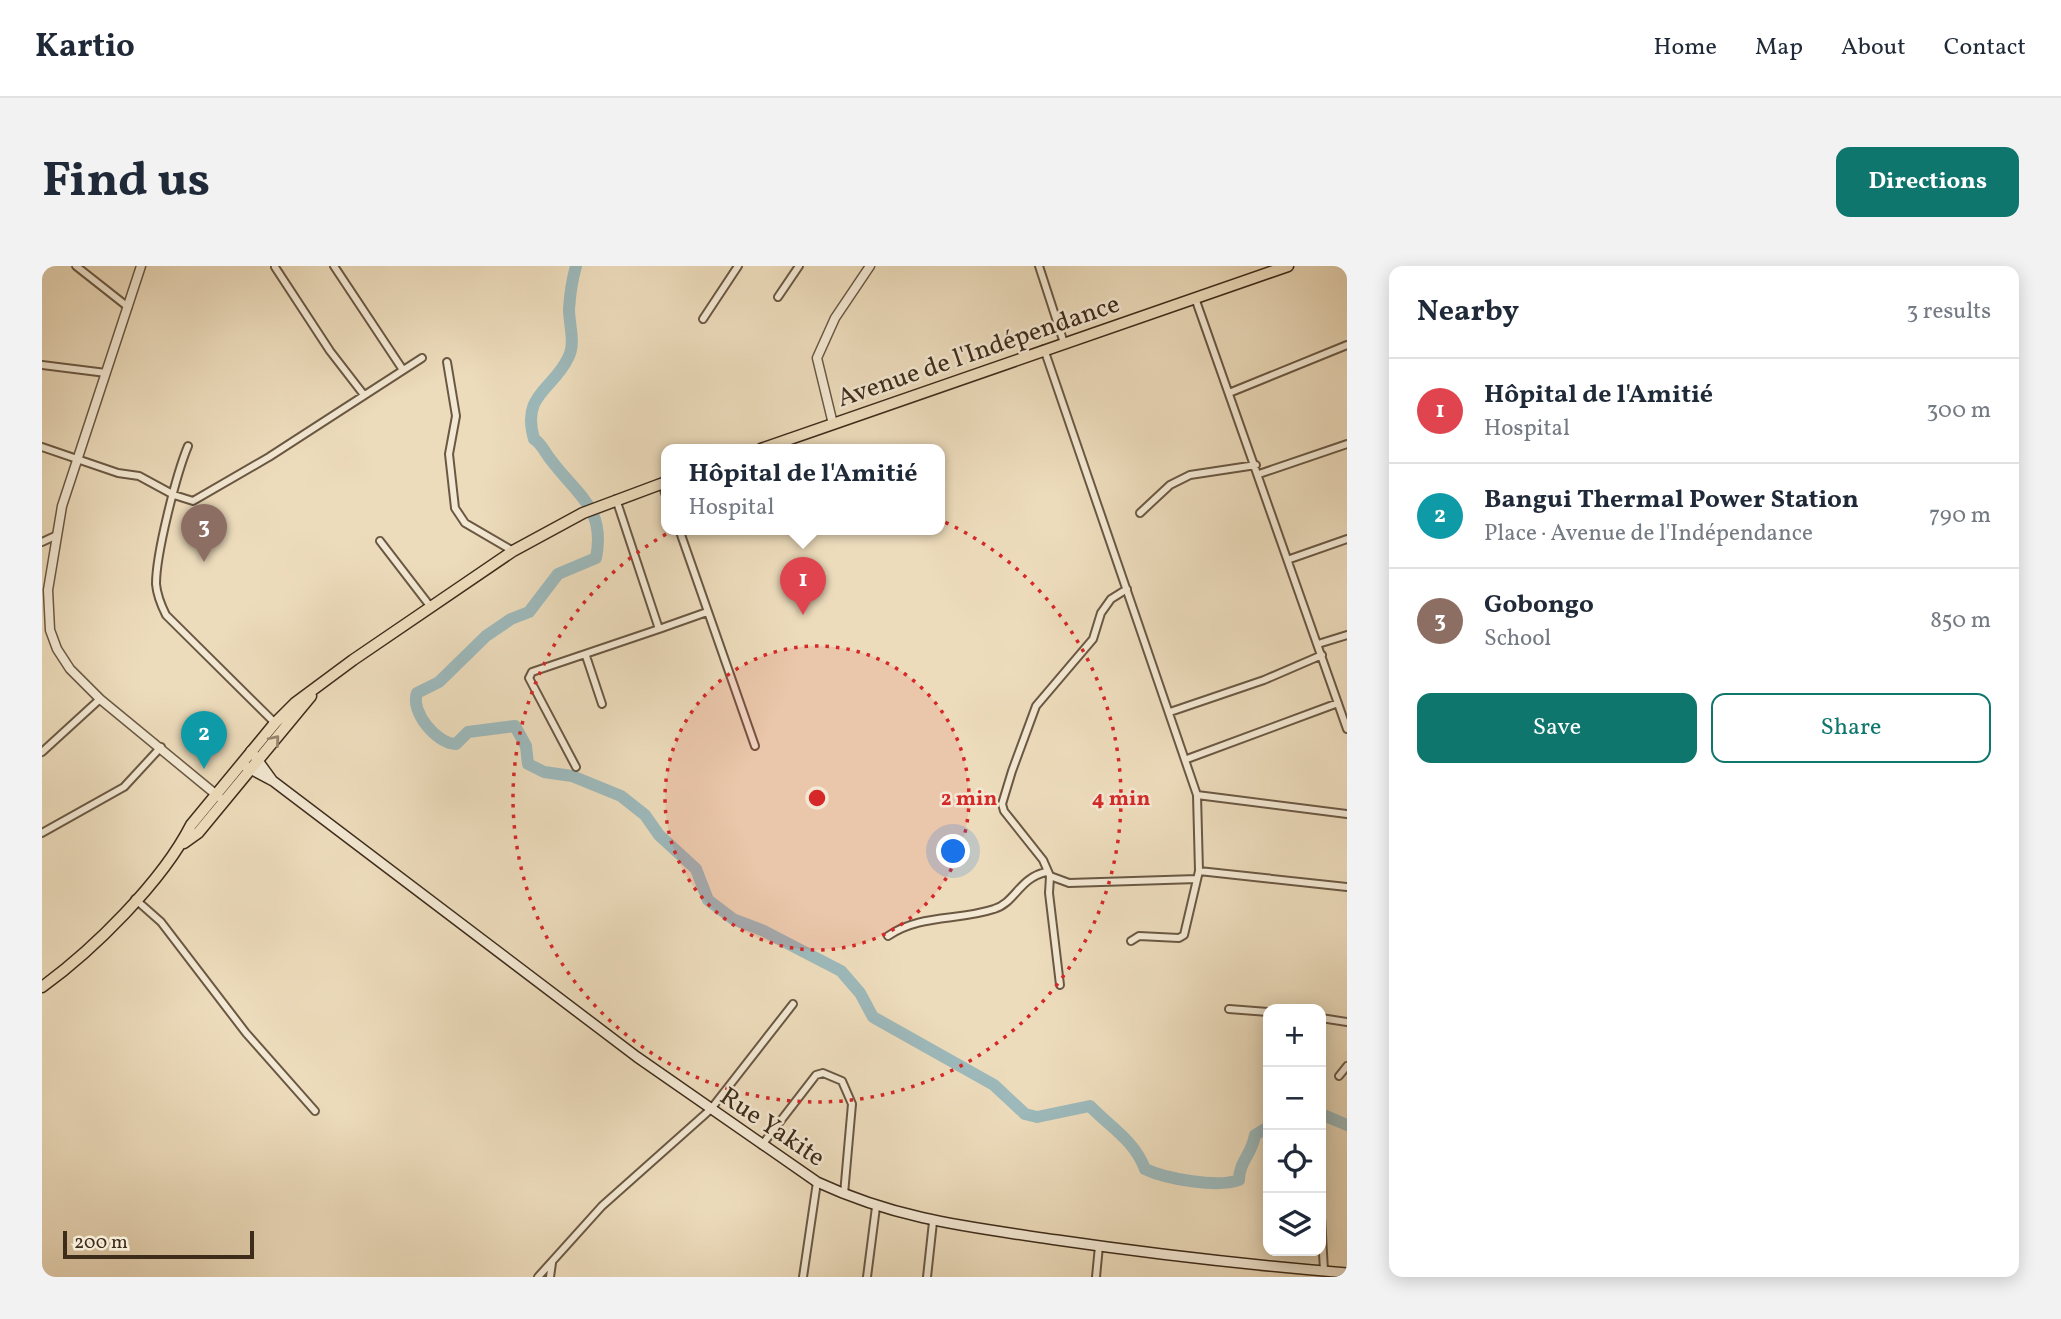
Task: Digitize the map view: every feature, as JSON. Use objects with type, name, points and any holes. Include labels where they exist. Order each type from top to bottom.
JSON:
[{"type":"main road","name":"Avenue de l'Indépendance","points":[[775,444],[1194,296],[1288,266]]},
{"type":"main road","points":[[255,755],[275,723],[295,703],[430,606],[513,551],[583,513],[661,483]]},
{"type":"main road","points":[[42,987],[92,947],[180,845],[198,833],[220,798],[314,690]]},
{"type":"main road","name":"Rue Yakite","points":[[255,755],[273,781]]},
{"type":"main road","name":"Rue Yakite","points":[[246,766],[273,781],[711,1110],[817,1182],[876,1207],[933,1222],[1099,1246],[1324,1271],[1336,1275],[1347,1273]]},
{"type":"street","points":[[76,266],[128,307]]},
{"type":"street","points":[[141,266],[55,536],[48,590],[50,630],[70,669],[100,699],[220,798]]},
{"type":"street","points":[[334,266],[403,370]]},
{"type":"street","points":[[704,319],[738,266]]},
{"type":"street","points":[[778,298],[799,266]]},
{"type":"street","points":[[833,424],[817,358],[835,318],[870,266]]},
{"type":"street","points":[[1039,266],[1064,343]]},
{"type":"street","points":[[275,267],[330,351],[365,395]]},
{"type":"street","points":[[1194,296],[1290,559],[1347,729]]},
{"type":"street","points":[[1230,393],[1347,345]]},
{"type":"street","points":[[1044,349],[1198,795],[1199,871],[1184,935],[1179,938],[1139,936],[1131,941]]},
{"type":"street","points":[[42,447],[118,473],[139,476],[174,495],[198,499],[422,358]]},
{"type":"street","points":[[447,362],[456,416],[449,454],[455,508],[465,523],[513,551]]},
{"type":"street","points":[[42,365],[106,373]]},
{"type":"street","points":[[1259,474],[1347,444]]},
{"type":"street","points":[[188,446],[180,466],[157,570],[160,602],[166,615],[275,723]]},
{"type":"street","points":[[1140,513],[1170,485],[1190,475],[1256,465]]},
{"type":"street","points":[[616,499],[659,629]]},
{"type":"street","points":[[681,535],[755,746]]},
{"type":"street","points":[[42,542],[55,536]]},
{"type":"street","points":[[1290,559],[1347,539]]},
{"type":"street","points":[[380,541],[430,606]]},
{"type":"street","points":[[1060,985],[1048,874],[1042,860],[1007,817],[1002,804],[1036,706],[1093,639],[1101,613],[1111,599],[1127,589]]},
{"type":"street","points":[[576,767],[529,678],[532,673],[707,612]]},
{"type":"street","points":[[1318,644],[1347,635]]},
{"type":"street","points":[[1170,712],[1264,680],[1322,654]]},
{"type":"street","points":[[586,656],[602,704]]},
{"type":"street","points":[[42,752],[100,699]]},
{"type":"street","points":[[1187,760],[1338,703]]},
{"type":"street","points":[[42,833],[124,787],[161,747]]},
{"type":"street","points":[[1198,795],[1347,814]]},
{"type":"street","points":[[1199,871],[1347,887]]},
{"type":"street","points":[[888,936],[900,927],[926,920],[994,909],[1032,875],[1048,874],[1069,883],[1197,879]]},
{"type":"street","points":[[135,899],[161,922],[246,1033],[315,1111]]},
{"type":"street","points":[[538,1277],[602,1206],[711,1110],[793,1004]]},
{"type":"street","points":[[1229,1009],[1263,1012]]},
{"type":"street","points":[[1326,1019],[1347,1022]]},
{"type":"street","points":[[1339,1076],[1347,1066]]},
{"type":"street","points":[[762,1144],[816,1075],[823,1073],[842,1081],[852,1104],[844,1194]]},
{"type":"street","points":[[803,1277],[817,1182]]},
{"type":"street","points":[[867,1277],[876,1207]]},
{"type":"street","points":[[928,1277],[933,1222]]},
{"type":"street","points":[[1096,1277],[1099,1246]]},
{"type":"street","points":[[1323,1256],[1324,1271]]},
{"type":"street","points":[[550,1277],[552,1263]]},
{"type":"waterway","points":[[576,266],[569,309],[572,341],[570,353],[562,369],[535,402],[531,424],[534,439],[593,514],[598,541],[596,558],[558,574],[529,612],[511,619],[486,636],[439,682],[417,693],[417,709],[427,726],[441,739],[456,744],[468,732],[515,726],[526,746],[528,764],[544,772],[572,776],[621,796],[645,815],[659,835],[696,869],[708,900],[733,919],[764,931],[841,971],[860,993],[873,1017],[994,1085],[1025,1114],[1037,1117],[1090,1106],[1135,1150],[1145,1169],[1178,1179],[1206,1183],[1239,1180],[1241,1168],[1255,1135],[1263,1130]]},
{"type":"waterway","points":[[1326,1116],[1347,1125]]},
{"type":"place","name":"Gobongo","points":[[204,562]]},
{"type":"place","name":"Hôpital de l'Amitié","points":[[803,615]]},
{"type":"place","name":"Bangui Thermal Power Station","points":[[204,769]]}]
